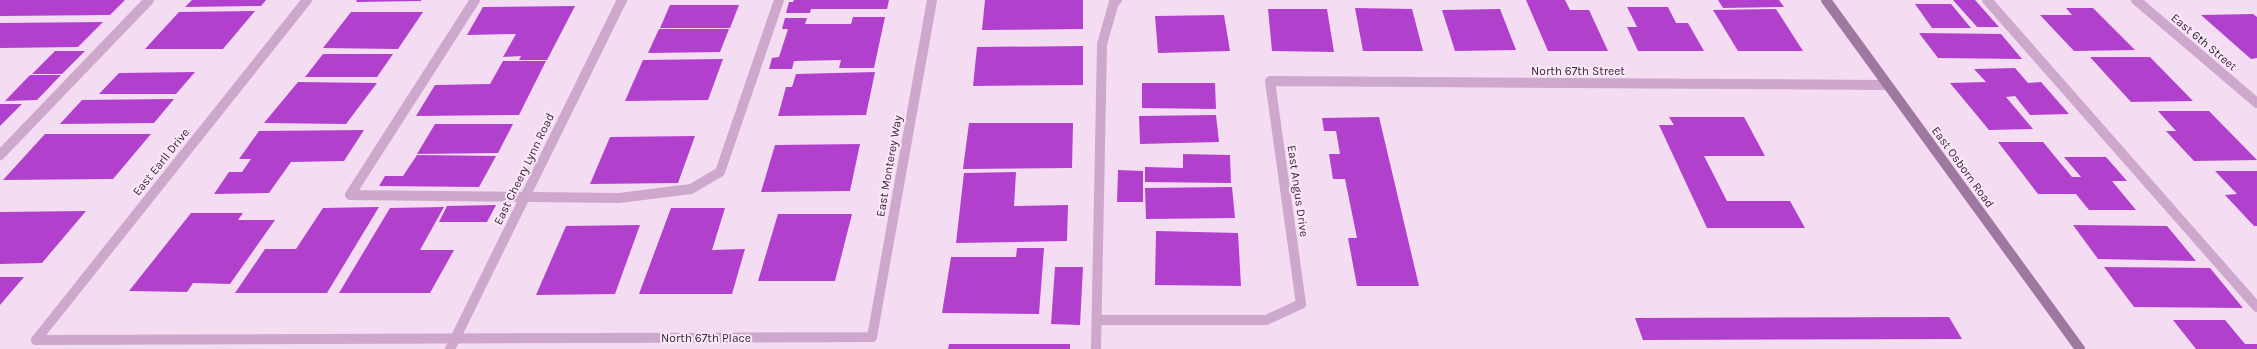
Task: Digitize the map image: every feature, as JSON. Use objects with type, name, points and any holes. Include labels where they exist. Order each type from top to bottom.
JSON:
[{"type":"main road","name":"East Osborn Road","points":[[1826,0],[1886,85],[2080,349]]},
{"type":"street","points":[[0,155],[149,0]]},
{"type":"street","name":"East Earll Drive","points":[[36,340],[307,0]]},
{"type":"street","points":[[475,0],[350,195],[619,198],[691,189],[720,172],[779,0]]},
{"type":"street","name":"East Cheery Lynn Road","points":[[452,344],[622,0]]},
{"type":"street","name":"East Monterey Way","points":[[872,337],[932,0]]},
{"type":"street","points":[[1096,349],[1102,44],[1114,2],[1117,0]]},
{"type":"street","points":[[1987,0],[2257,307]]},
{"type":"street","name":"East 6th Street","points":[[2136,0],[2257,103]]},
{"type":"street","name":"East Angus Drive","points":[[1096,320],[1266,320],[1301,304],[1270,81]]},
{"type":"street","name":"North 67th Street","points":[[1270,81],[1886,85]]},
{"type":"street","name":"North 67th Place","points":[[36,340],[452,344],[872,337]]},
{"type":"building","points":[[0,0],[125,0],[110,15],[0,16]]},
{"type":"building","points":[[192,0],[266,0],[261,6],[185,7]]},
{"type":"building","points":[[357,0],[421,0],[421,1],[356,2]]},
{"type":"building","points":[[794,0],[889,0],[887,9],[811,9],[810,13],[786,13],[789,2],[793,2]]},
{"type":"building","points":[[985,0],[1083,0],[1083,29],[982,30]]},
{"type":"building","points":[[1526,0],[1565,0],[1570,10],[1589,10],[1608,51],[1548,51]]},
{"type":"building","points":[[1718,0],[1779,0],[1784,7],[1723,8]]},
{"type":"building","points":[[1953,0],[1975,0],[1999,27],[1977,27]]},
{"type":"building","points":[[1915,4],[1951,4],[1971,28],[1932,28]]},
{"type":"building","points":[[670,5],[739,5],[730,28],[660,28]]},
{"type":"building","points":[[575,6],[547,60],[519,60],[521,56],[503,57],[516,34],[467,35],[483,7]]},
{"type":"building","points":[[1627,7],[1668,7],[1676,23],[1688,23],[1704,51],[1638,51],[1627,27],[1637,27]]},
{"type":"building","points":[[1355,8],[1412,9],[1423,51],[1363,51]]},
{"type":"building","points":[[2066,8],[2093,8],[2135,50],[2074,51],[2040,15],[2072,15]]},
{"type":"building","points":[[1268,9],[1327,9],[1334,52],[1272,51]]},
{"type":"building","points":[[1500,9],[1516,50],[1455,51],[1442,10]]},
{"type":"building","points":[[1776,9],[1803,51],[1738,51],[1713,10]]},
{"type":"building","points":[[255,11],[223,49],[145,49],[179,12]]},
{"type":"building","points":[[351,12],[423,12],[398,49],[323,48]]},
{"type":"building","points":[[2253,14],[2257,17],[2257,58],[2251,59],[2201,15]]},
{"type":"building","points":[[1224,15],[1230,51],[1158,53],[1155,16]]},
{"type":"building","points":[[853,17],[885,17],[874,68],[839,68],[841,60],[794,61],[792,69],[769,69],[772,58],[779,57],[788,29],[782,29],[785,18],[807,18],[805,24],[851,24]]},
{"type":"building","points":[[103,22],[78,47],[0,48],[0,23]]},
{"type":"building","points":[[659,29],[729,29],[720,52],[648,53]]},
{"type":"building","points":[[1919,33],[2001,34],[2022,59],[1938,58]]},
{"type":"building","points":[[1083,46],[1083,85],[973,86],[977,47]]},
{"type":"building","points":[[55,51],[85,51],[62,74],[32,74]]},
{"type":"building","points":[[323,54],[393,54],[377,77],[305,77]]},
{"type":"building","points":[[2090,57],[2150,57],[2193,101],[2131,102]]},
{"type":"building","points":[[723,59],[708,100],[625,101],[643,60]]},
{"type":"building","points":[[503,61],[546,61],[519,115],[416,116],[435,85],[490,84]]},
{"type":"building","points":[[2015,68],[2028,83],[2041,82],[2069,114],[2030,115],[2015,96],[2006,97],[2033,129],[1989,130],[1950,83],[1986,82],[1974,69]]},
{"type":"building","points":[[195,72],[176,94],[99,94],[119,73]]},
{"type":"building","points":[[875,72],[866,115],[778,116],[786,87],[792,87],[796,74]]},
{"type":"building","points":[[30,75],[61,75],[37,100],[5,101]]},
{"type":"building","points":[[298,82],[377,83],[346,124],[264,123]]},
{"type":"building","points":[[1142,83],[1215,83],[1216,109],[1142,108]]},
{"type":"building","points":[[174,99],[154,123],[60,124],[82,100]]},
{"type":"building","points":[[0,104],[22,104],[0,126]]},
{"type":"building","points":[[2158,111],[2209,111],[2257,160],[2194,161],[2166,131],[2176,131]]},
{"type":"building","points":[[1216,115],[1219,142],[1140,144],[1139,116]]},
{"type":"building","points":[[1379,117],[1419,286],[1357,286],[1348,238],[1357,238],[1345,179],[1333,179],[1329,154],[1340,154],[1336,131],[1324,131],[1322,118]]},
{"type":"building","points":[[1669,117],[1744,117],[1765,156],[1704,156],[1727,201],[1790,201],[1805,228],[1707,228],[1659,125],[1674,125]]},
{"type":"building","points":[[969,123],[1073,123],[1072,168],[963,169]]},
{"type":"building","points":[[435,124],[513,124],[498,153],[417,154]]},
{"type":"building","points":[[364,130],[344,161],[291,162],[269,193],[214,194],[229,172],[242,172],[251,159],[239,159],[259,131]]},
{"type":"building","points":[[45,134],[151,134],[113,179],[3,180]]},
{"type":"building","points":[[695,136],[678,183],[590,184],[610,137]]},
{"type":"building","points":[[1998,142],[2043,142],[2072,177],[2081,177],[2064,157],[2106,157],[2127,181],[2112,181],[2136,210],[2089,210],[2076,194],[2038,194]]},
{"type":"building","points":[[860,144],[850,191],[761,192],[775,145]]},
{"type":"building","points":[[1183,154],[1230,155],[1231,183],[1145,182],[1145,167],[1183,168]]},
{"type":"building","points":[[417,155],[496,156],[479,187],[379,186],[385,176],[403,176]]},
{"type":"building","points":[[1118,170],[1143,171],[1143,202],[1117,202]]},
{"type":"building","points":[[2215,171],[2257,171],[2257,226],[2254,226],[2225,195],[2237,194]]},
{"type":"building","points":[[1016,172],[1014,206],[1068,205],[1067,241],[956,243],[964,173]]},
{"type":"building","points":[[1232,187],[1235,218],[1146,219],[1145,188]]},
{"type":"building","points":[[496,205],[487,222],[439,222],[447,206]]},
{"type":"building","points":[[379,207],[327,293],[235,293],[265,249],[296,249],[323,208]]},
{"type":"building","points":[[444,207],[420,250],[454,250],[430,293],[339,293],[390,208]]},
{"type":"building","points":[[671,208],[725,208],[712,250],[745,249],[732,294],[639,294]]},
{"type":"building","points":[[86,211],[42,263],[0,264],[0,212]]},
{"type":"building","points":[[191,213],[243,213],[238,220],[275,220],[230,284],[193,283],[187,292],[129,291]]},
{"type":"building","points":[[778,214],[852,214],[835,281],[758,281]]},
{"type":"building","points":[[640,225],[615,294],[536,295],[566,226]]},
{"type":"building","points":[[2073,225],[2167,226],[2196,261],[2098,259]]},
{"type":"building","points":[[1156,231],[1238,233],[1241,286],[1155,285]]},
{"type":"building","points":[[1017,248],[1044,248],[1039,314],[942,313],[951,257],[1016,257]]},
{"type":"building","points":[[1055,267],[1083,267],[1080,325],[1051,324]]},
{"type":"building","points":[[2104,267],[2210,268],[2243,308],[2134,307]]},
{"type":"building","points":[[0,277],[24,277],[0,305]]},
{"type":"building","points":[[1949,317],[1962,339],[1643,340],[1635,318]]},
{"type":"building","points":[[2173,320],[2225,320],[2245,344],[2257,344],[2257,349],[2196,349]]},
{"type":"building","points":[[949,344],[1070,344],[1070,349],[948,349]]}]
